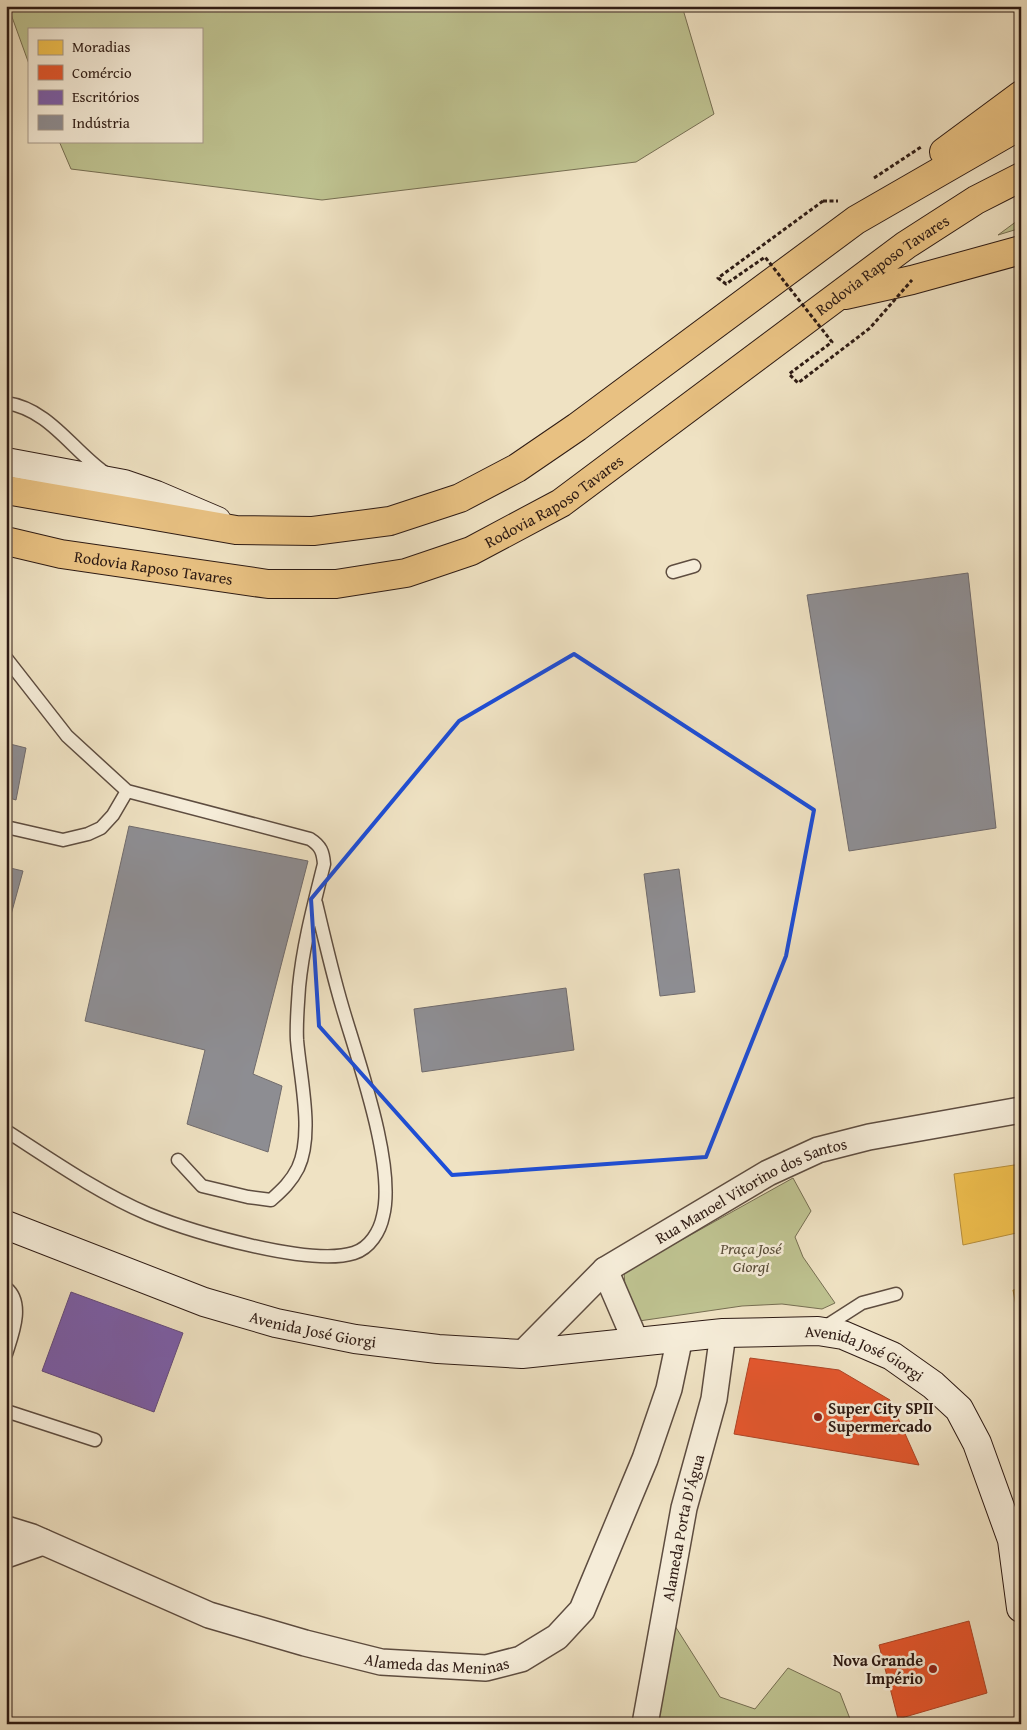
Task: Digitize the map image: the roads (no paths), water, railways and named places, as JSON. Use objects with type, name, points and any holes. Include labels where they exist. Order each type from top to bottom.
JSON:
[{"type":"highway","points":[[6,490],[236,530],[313,531],[390,521],[460,498],[517,468],[577,427],[1021,95]]},
{"type":"highway","points":[[856,220],[1021,125]]},
{"type":"highway","name":"Rodovia Raposo Tavares","points":[[6,541],[61,554],[268,584],[336,584],[406,573],[471,551],[561,503],[906,245],[976,200],[1021,177]]},
{"type":"highway","points":[[833,298],[912,280],[1021,250]]},
{"type":"street","points":[[6,462],[124,484],[156,495],[236,530]]},
{"type":"street","name":"Rua Manoel Vitorino dos Santos","points":[[522,1354],[605,1270],[768,1174],[818,1150],[869,1137],[1021,1110]]},
{"type":"street","name":"Avenida José Giorgi","points":[[6,1224],[204,1302],[276,1324],[355,1339],[438,1350],[522,1354],[723,1333],[818,1331],[843,1336],[892,1356],[933,1385],[959,1409],[977,1443],[1012,1540],[1021,1608]]},
{"type":"street","points":[[605,1270],[636,1342]]},
{"type":"street","name":"Alameda Porta D'Água","points":[[644,1724],[684,1508],[714,1399],[723,1333]]},
{"type":"street","name":"Alameda das Meninas","points":[[6,1528],[43,1542],[209,1615],[305,1643],[382,1662],[486,1668],[521,1659],[557,1637],[582,1610],[645,1459],[669,1389],[680,1337]]},
{"type":"street","points":[[6,1555],[43,1542]]},
{"type":"lane","points":[[6,403],[21,405],[38,414],[93,465],[124,484]]},
{"type":"lane","points":[[672,572],[694,566]]},
{"type":"lane","points":[[6,658],[67,736],[127,791],[310,840],[318,844],[323,852],[324,864],[315,898],[300,986],[297,1037],[304,1115],[304,1146],[298,1167],[287,1186],[271,1200],[248,1197],[202,1186],[178,1160]]},
{"type":"lane","points":[[6,827],[63,840],[88,834],[101,828],[114,815],[127,791]]},
{"type":"lane","points":[[8,1132],[84,1180],[148,1214],[210,1235],[298,1254],[325,1257],[356,1253],[372,1242],[384,1216],[385,1189],[382,1148],[333,973],[315,898]]},
{"type":"lane","points":[[6,1288],[15,1303],[16,1321],[6,1354]]},
{"type":"lane","points":[[818,1331],[862,1303],[896,1294]]},
{"type":"lane","points":[[6,1411],[95,1440]]},
{"type":"place","name":"Super City SPII Supermercado","points":[[818,1417]]},
{"type":"place","name":"Nova Grande Império","points":[[933,1669]]},
{"type":"park label","name":"Praça José Giorgi","points":[[751,1257]]}]
